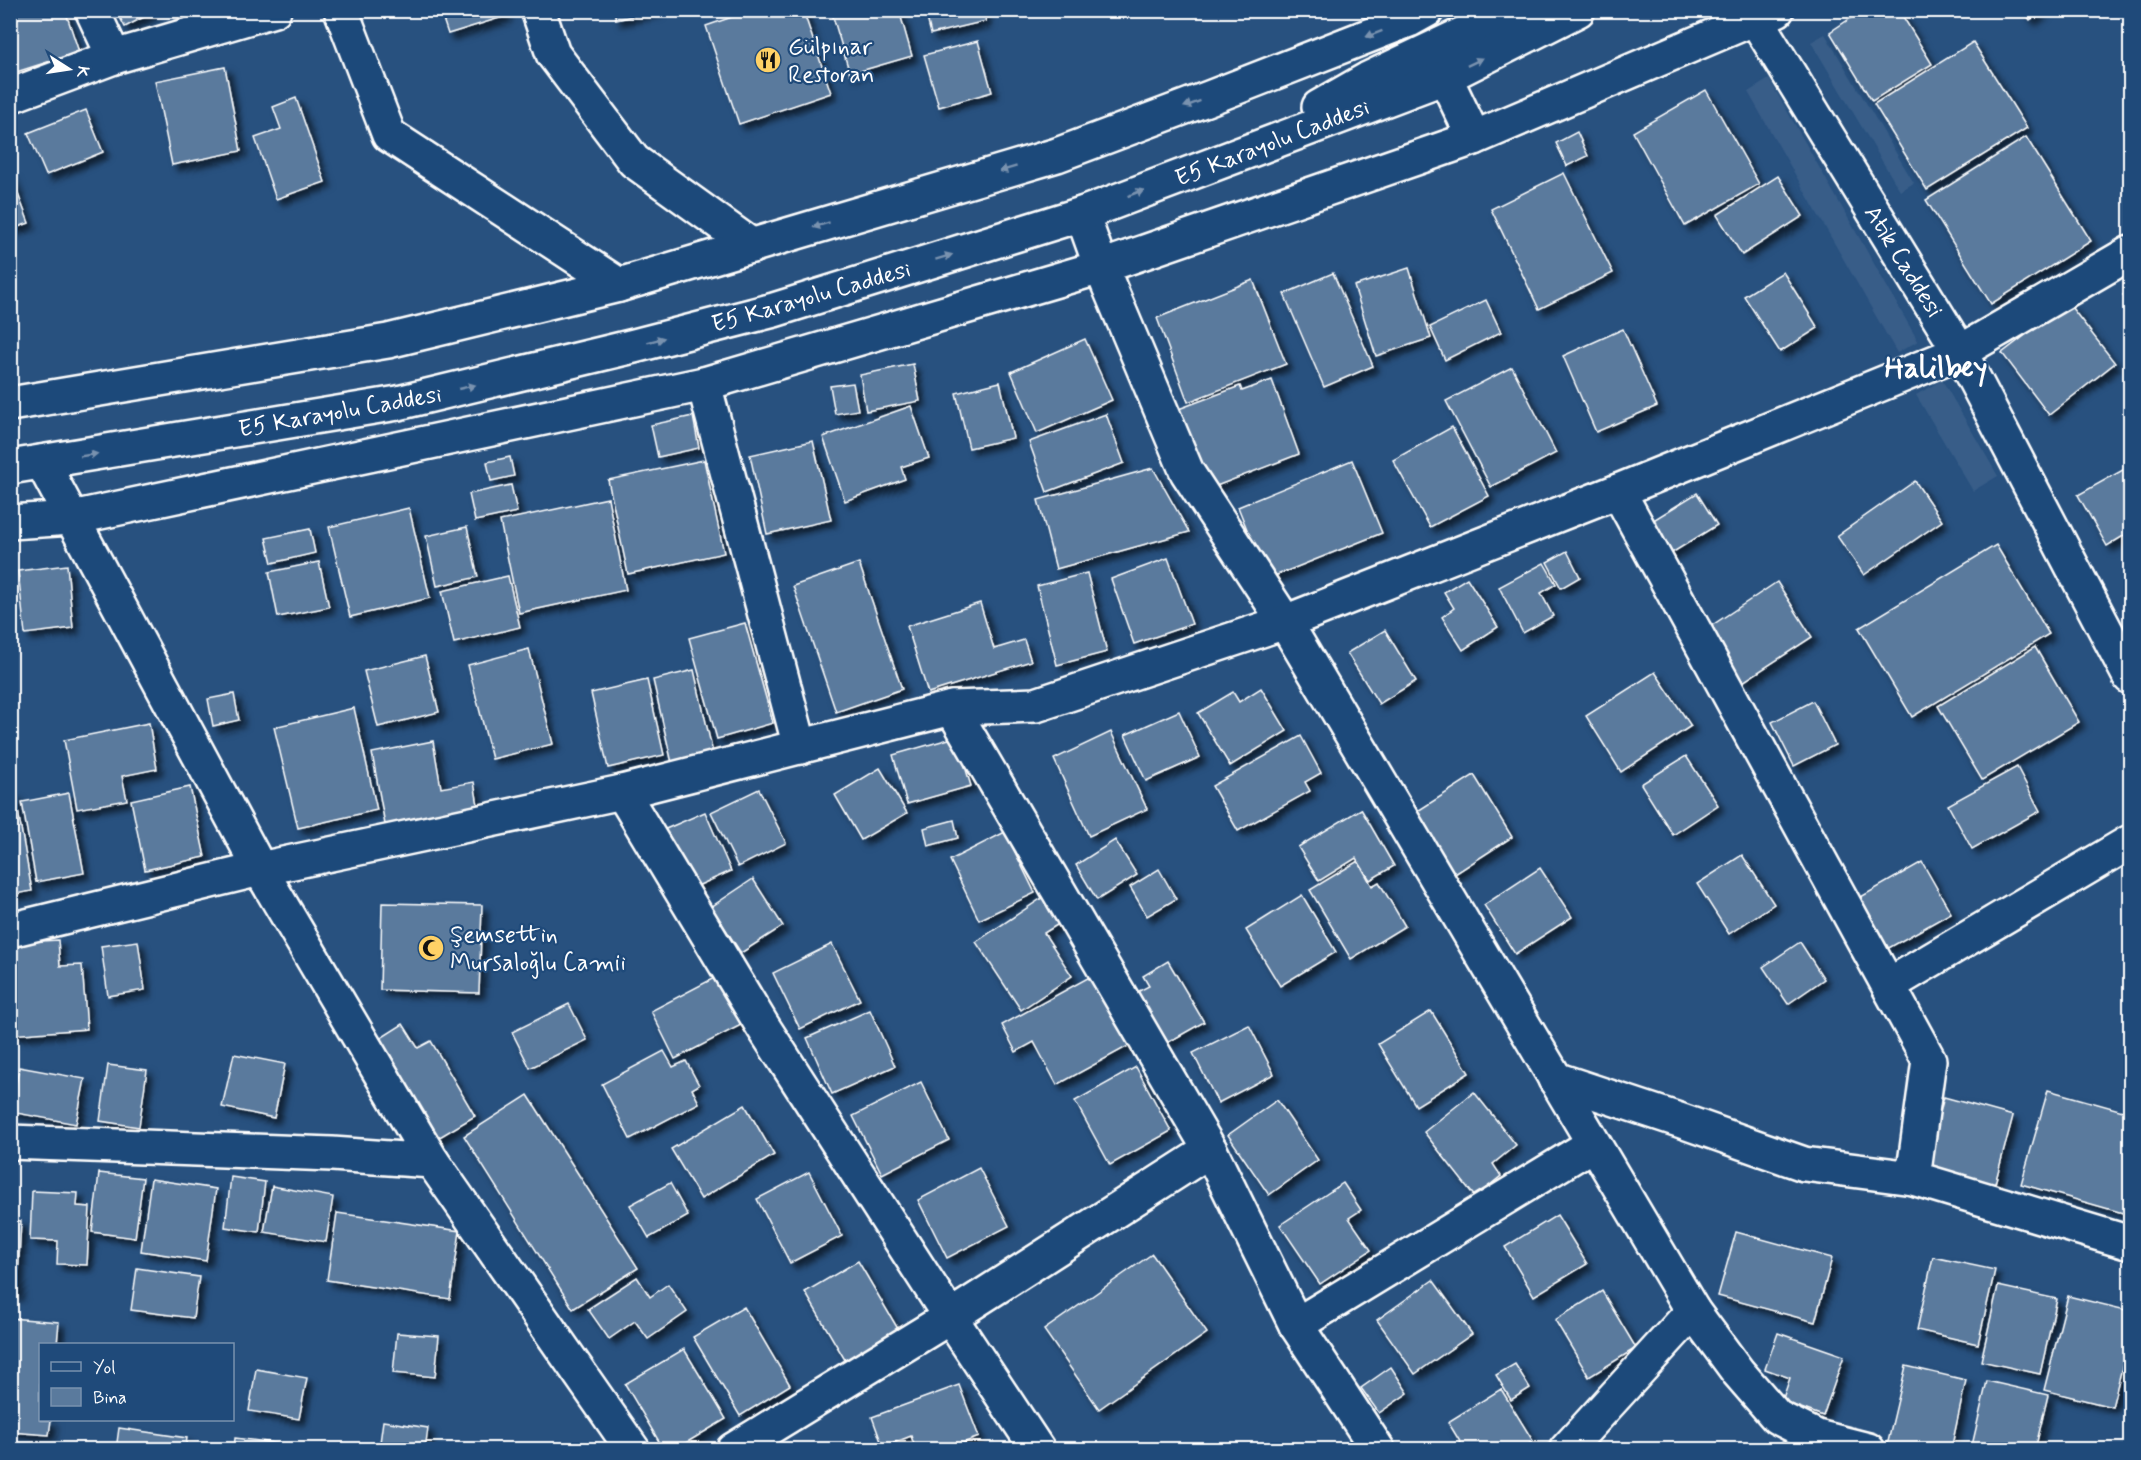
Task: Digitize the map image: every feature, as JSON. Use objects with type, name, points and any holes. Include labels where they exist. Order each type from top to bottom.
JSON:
[{"type":"main road","points":[[92,10],[114,57]]},
{"type":"main road","points":[[10,96],[114,57],[274,10]]},
{"type":"main road","points":[[341,10],[389,135],[620,285]]},
{"type":"main road","points":[[538,10],[553,54],[634,161],[752,246]]},
{"type":"main road","points":[[10,404],[388,340],[620,285],[1057,155],[1409,20],[1427,10]]},
{"type":"main road","points":[[1237,155],[1368,79],[1514,10]]},
{"type":"main road","name":"E5 Karayolu Caddesi","points":[[10,467],[398,403],[774,310],[1082,214],[1444,77],[1578,10]]},
{"type":"main road","points":[[10,522],[72,518],[704,384],[1101,267],[1474,138],[1760,13]]},
{"type":"main road","name":"Atik Caddesi","points":[[1760,13],[1960,352],[2130,677]]},
{"type":"main road","points":[[1444,77],[1474,138]]},
{"type":"main road","points":[[1082,214],[1101,267],[1187,472],[1285,621],[1693,1311],[1738,1372],[1777,1417],[1817,1437],[1868,1449]]},
{"type":"main road","points":[[10,930],[260,869],[622,792],[952,708],[1036,705],[1285,621],[1960,352],[2130,253]]},
{"type":"main road","points":[[704,384],[800,747]]},
{"type":"main road","points":[[42,462],[260,869],[432,1161],[633,1449]]},
{"type":"main road","points":[[1618,490],[1929,1059],[1913,1178]]},
{"type":"main road","points":[[952,708],[1210,1150],[1296,1325],[1378,1449]]},
{"type":"main road","points":[[622,792],[762,1025],[1038,1449]]},
{"type":"main road","points":[[1889,985],[2130,842]]},
{"type":"main road","points":[[1554,1079],[1804,1164],[1913,1178],[2130,1243]]},
{"type":"main road","points":[[10,1142],[332,1154],[432,1161]]},
{"type":"main road","points":[[1296,1325],[1593,1144]]},
{"type":"main road","points":[[733,1449],[950,1317],[1210,1150]]},
{"type":"main road","points":[[1566,1449],[1693,1311]]},
{"type":"shaded area","points":[[1825,34],[1914,183],[1900,191],[1811,42]]},
{"type":"shaded area","points":[[1769,79],[1918,341],[1897,353],[1748,92]]},
{"type":"shaded area","points":[[1942,380],[1998,476],[1973,491],[1916,395]]},
{"type":"building","points":[[10,10],[65,10],[79,52],[10,74]]},
{"type":"building","points":[[116,10],[157,10],[125,27]]},
{"type":"building","points":[[440,10],[505,10],[506,16],[448,34]]},
{"type":"building","points":[[614,10],[657,10],[616,20]]},
{"type":"building","name":"Gülpınar Restoran","points":[[752,10],[776,10],[776,13],[784,10],[803,10],[831,93],[739,124],[706,26]]},
{"type":"building","points":[[831,10],[899,10],[912,56],[850,74]]},
{"type":"building","points":[[925,10],[983,10],[986,21],[931,34]]},
{"type":"building","points":[[1863,10],[1899,10],[1932,64],[1872,101],[1830,32]]},
{"type":"building","points":[[2023,10],[2043,10],[2030,20]]},
{"type":"building","points":[[978,41],[992,92],[939,107],[924,55]]},
{"type":"building","points":[[1973,42],[2027,128],[1927,190],[1874,104]]},
{"type":"building","points":[[225,67],[241,151],[172,165],[155,81]]},
{"type":"building","points":[[1706,90],[1759,184],[1685,226],[1633,132]]},
{"type":"building","points":[[296,98],[325,182],[276,199],[255,138],[281,129],[273,107]]},
{"type":"building","points":[[86,110],[103,152],[46,175],[28,133]]},
{"type":"building","points":[[1577,132],[1588,156],[1567,166],[1556,143]]},
{"type":"building","points":[[2026,137],[2091,241],[1991,304],[1926,200]]},
{"type":"building","points":[[10,173],[29,223],[10,230]]},
{"type":"building","points":[[1564,173],[1613,273],[1539,309],[1491,209]]},
{"type":"building","points":[[1778,176],[1803,216],[1742,255],[1717,215]]},
{"type":"building","points":[[1409,268],[1431,338],[1376,356],[1354,286]]},
{"type":"building","points":[[1783,272],[1818,328],[1780,352],[1744,296]]},
{"type":"building","points":[[1333,273],[1373,366],[1324,387],[1284,294]]},
{"type":"building","points":[[1253,280],[1286,364],[1188,402],[1157,318]]},
{"type":"building","points":[[2130,289],[2130,306],[2123,295]]},
{"type":"building","points":[[1486,300],[1501,332],[1445,360],[1430,327]]},
{"type":"building","points":[[2068,303],[2115,363],[2049,415],[2002,353]]},
{"type":"building","points":[[1623,329],[1657,406],[1596,432],[1563,356]]},
{"type":"building","points":[[1085,339],[1112,400],[1037,433],[1011,372]]},
{"type":"building","points":[[913,364],[920,401],[866,411],[860,375]]},
{"type":"building","points":[[1512,367],[1556,453],[1491,487],[1446,401]]},
{"type":"building","points":[[1272,380],[1299,454],[1206,490],[1176,410],[1240,386],[1242,391]]},
{"type":"building","points":[[1000,382],[1013,438],[969,448],[956,393]]},
{"type":"building","points":[[853,383],[858,410],[835,414],[830,386]]},
{"type":"building","points":[[911,406],[929,458],[901,467],[905,479],[845,501],[823,437]]},
{"type":"building","points":[[1106,414],[1124,463],[1047,492],[1029,442]]},
{"type":"building","points":[[693,416],[699,448],[658,457],[651,425]]},
{"type":"building","points":[[1452,427],[1489,496],[1430,527],[1393,460]]},
{"type":"building","points":[[813,441],[831,520],[767,534],[750,455]]},
{"type":"building","points":[[510,457],[514,476],[491,481],[487,462]]},
{"type":"building","points":[[704,460],[724,553],[628,574],[608,480]]},
{"type":"building","points":[[1352,460],[1382,533],[1267,579],[1238,507]]},
{"type":"building","points":[[2130,466],[2130,532],[2107,546],[2078,495]]},
{"type":"building","points":[[1153,468],[1189,532],[1056,569],[1038,500]]},
{"type":"building","points":[[1915,481],[1942,521],[1864,575],[1837,536]]},
{"type":"building","points":[[511,485],[517,512],[475,521],[469,494]]},
{"type":"building","points":[[1697,493],[1717,525],[1667,556],[1647,524]]},
{"type":"building","points":[[608,498],[626,590],[519,613],[500,521]]},
{"type":"building","points":[[409,508],[430,598],[350,617],[329,527]]},
{"type":"building","points":[[467,527],[478,577],[437,586],[426,536]]},
{"type":"building","points":[[310,529],[315,553],[272,563],[266,538]]},
{"type":"building","points":[[1996,545],[2049,634],[1912,717],[1859,628]]},
{"type":"building","points":[[1567,551],[1580,577],[1561,588],[1547,562]]},
{"type":"building","points":[[1168,558],[1192,624],[1134,644],[1111,579]]},
{"type":"building","points":[[319,562],[329,607],[278,617],[269,572]]},
{"type":"building","points":[[859,563],[902,689],[836,712],[793,586]]},
{"type":"building","points":[[1544,563],[1556,584],[1541,593],[1553,616],[1523,633],[1499,587]]},
{"type":"building","points":[[67,565],[73,628],[25,634],[18,571]]},
{"type":"building","points":[[1087,573],[1107,652],[1057,665],[1037,586]]},
{"type":"building","points":[[508,576],[520,627],[454,643],[442,591]]},
{"type":"building","points":[[1467,578],[1498,627],[1463,650],[1442,617],[1454,608],[1444,592]]},
{"type":"building","points":[[1777,582],[1812,637],[1743,682],[1708,628]]},
{"type":"building","points":[[980,603],[994,649],[1024,640],[1031,661],[928,693],[907,626]]},
{"type":"building","points":[[745,623],[773,723],[717,739],[689,638]]},
{"type":"building","points":[[1385,630],[1416,681],[1379,704],[1347,653]]},
{"type":"building","points":[[2035,647],[2079,722],[1982,780],[1938,706]]},
{"type":"building","points":[[529,649],[553,744],[492,759],[468,665]]},
{"type":"building","points":[[425,656],[439,712],[378,727],[364,671]]},
{"type":"building","points":[[694,670],[715,762],[674,772],[653,680]]},
{"type":"building","points":[[1655,672],[1691,726],[1621,772],[1586,716]]},
{"type":"building","points":[[647,680],[664,755],[608,768],[591,693]]},
{"type":"building","points":[[1261,688],[1287,731],[1230,766],[1198,713],[1233,692],[1239,702]]},
{"type":"building","points":[[234,694],[239,720],[213,726],[208,699]]},
{"type":"building","points":[[1813,701],[1835,745],[1794,766],[1772,722]]},
{"type":"building","points":[[354,708],[377,810],[298,828],[274,727]]},
{"type":"building","points":[[1179,711],[1200,757],[1146,781],[1125,735]]},
{"type":"building","points":[[149,723],[157,769],[122,776],[127,800],[77,809],[64,740]]},
{"type":"building","points":[[1111,732],[1147,809],[1089,836],[1054,759]]},
{"type":"building","points":[[1301,736],[1321,773],[1305,782],[1310,791],[1238,831],[1212,786]]},
{"type":"building","points":[[956,737],[971,786],[907,804],[893,755]]},
{"type":"building","points":[[433,741],[441,788],[474,782],[479,811],[386,830],[372,753]]},
{"type":"building","points":[[1686,756],[1718,805],[1673,835],[1641,784]]},
{"type":"building","points":[[2017,767],[2040,811],[1972,849],[1948,805]]},
{"type":"building","points":[[880,768],[907,813],[861,840],[835,795]]},
{"type":"building","points":[[1474,775],[1512,837],[1452,876],[1413,814]]},
{"type":"building","points":[[190,787],[205,857],[145,870],[131,800]]},
{"type":"building","points":[[759,789],[786,843],[738,867],[711,812]]},
{"type":"building","points":[[69,793],[84,873],[36,882],[22,802]]},
{"type":"building","points":[[15,794],[32,891],[10,895],[10,795]]},
{"type":"building","points":[[1361,809],[1394,866],[1370,880],[1356,858],[1319,881],[1298,847]]},
{"type":"building","points":[[705,812],[731,871],[686,891],[661,831]]},
{"type":"building","points":[[954,820],[958,838],[928,846],[924,828]]},
{"type":"building","points":[[1005,832],[1035,893],[979,920],[950,860]]},
{"type":"building","points":[[1115,840],[1137,875],[1097,900],[1076,865]]},
{"type":"building","points":[[1742,855],[1774,904],[1729,934],[1697,884]]},
{"type":"building","points":[[1358,861],[1372,886],[1379,882],[1405,926],[1351,959],[1310,890]]},
{"type":"building","points":[[1922,862],[1951,913],[1887,949],[1859,898]]},
{"type":"building","points":[[1540,868],[1572,917],[1515,954],[1484,905]]},
{"type":"building","points":[[1159,869],[1176,899],[1147,916],[1130,887]]},
{"type":"building","points":[[753,879],[783,926],[741,953],[711,907]]},
{"type":"building","points":[[1048,894],[1065,920],[1044,933],[1072,976],[1021,1010],[976,942]]},
{"type":"building","points":[[1302,895],[1336,952],[1280,986],[1246,930]]},
{"type":"building","name":"Şemsettin Mursaloğlu Camii","points":[[382,903],[482,905],[479,993],[380,990]]},
{"type":"building","points":[[58,940],[60,966],[82,965],[87,1029],[10,1035],[10,943]]},
{"type":"building","points":[[138,941],[145,990],[108,996],[101,946]]},
{"type":"building","points":[[1800,942],[1824,979],[1788,1004],[1763,967]]},
{"type":"building","points":[[832,944],[860,1000],[800,1029],[773,973]]},
{"type":"building","points":[[1168,961],[1204,1022],[1167,1043],[1137,992],[1149,986],[1143,976]]},
{"type":"building","points":[[1095,974],[1132,1044],[1057,1085],[1034,1042],[1016,1052],[1002,1025]]},
{"type":"building","points":[[716,977],[741,1025],[675,1059],[651,1011]]},
{"type":"building","points":[[569,1004],[587,1040],[530,1068],[512,1032]]},
{"type":"building","points":[[870,1010],[895,1066],[832,1094],[807,1038]]},
{"type":"building","points":[[1431,1011],[1469,1073],[1416,1106],[1378,1044]]},
{"type":"building","points":[[403,1024],[418,1048],[431,1041],[475,1116],[433,1141],[373,1043]]},
{"type":"building","points":[[1249,1025],[1274,1074],[1218,1103],[1193,1053]]},
{"type":"building","points":[[664,1051],[673,1067],[686,1061],[699,1085],[692,1089],[699,1103],[630,1139],[602,1084]]},
{"type":"building","points":[[234,1054],[285,1064],[274,1118],[222,1107]]},
{"type":"building","points":[[108,1065],[147,1070],[139,1127],[100,1121]]},
{"type":"building","points":[[19,1067],[85,1079],[76,1124],[11,1112]]},
{"type":"building","points":[[1136,1067],[1171,1131],[1110,1165],[1075,1101]]},
{"type":"building","points":[[921,1082],[949,1140],[882,1174],[853,1116]]},
{"type":"building","points":[[2048,1090],[2130,1113],[2130,1215],[2021,1184]]},
{"type":"building","points":[[1474,1092],[1516,1145],[1493,1164],[1501,1176],[1475,1197],[1424,1132]]},
{"type":"building","points":[[528,1095],[638,1268],[573,1309],[464,1136]]},
{"type":"building","points":[[1944,1097],[2013,1116],[1993,1191],[1924,1172]]},
{"type":"building","points":[[1277,1100],[1318,1160],[1269,1195],[1228,1135]]},
{"type":"building","points":[[745,1105],[774,1155],[701,1199],[671,1149]]},
{"type":"building","points":[[979,1168],[1009,1226],[947,1258],[918,1200]]},
{"type":"building","points":[[809,1172],[842,1236],[790,1263],[757,1199]]},
{"type":"building","points":[[99,1173],[143,1178],[135,1238],[92,1232]]},
{"type":"building","points":[[231,1177],[265,1182],[259,1232],[225,1227]]},
{"type":"building","points":[[151,1179],[216,1189],[206,1261],[141,1251]]},
{"type":"building","points":[[670,1183],[688,1216],[649,1238],[630,1205]]},
{"type":"building","points":[[1343,1183],[1361,1210],[1349,1218],[1371,1250],[1320,1284],[1280,1225]]},
{"type":"building","points":[[272,1186],[333,1197],[326,1242],[264,1232]]},
{"type":"building","points":[[32,1191],[78,1193],[77,1206],[90,1207],[87,1265],[57,1264],[58,1241],[30,1240]]},
{"type":"building","points":[[337,1213],[460,1231],[450,1299],[327,1280]]},
{"type":"building","points":[[1557,1215],[1587,1264],[1534,1296],[1505,1247]]},
{"type":"building","points":[[10,1220],[21,1221],[17,1295],[10,1295]]},
{"type":"building","points":[[1736,1232],[1832,1258],[1815,1322],[1718,1296]]},
{"type":"building","points":[[1152,1254],[1207,1333],[1099,1409],[1044,1330]]},
{"type":"building","points":[[1933,1257],[1995,1270],[1978,1344],[1917,1330]]},
{"type":"building","points":[[858,1261],[901,1334],[848,1365],[805,1292]]},
{"type":"building","points":[[137,1268],[199,1277],[193,1318],[131,1310]]},
{"type":"building","points":[[637,1277],[650,1297],[668,1284],[687,1312],[648,1339],[635,1321],[609,1339],[588,1309]]},
{"type":"building","points":[[1433,1280],[1472,1334],[1415,1374],[1377,1320]]},
{"type":"building","points":[[1998,1286],[2057,1299],[2040,1374],[1981,1361]]},
{"type":"building","points":[[1602,1291],[1636,1348],[1589,1377],[1555,1320]]},
{"type":"building","points":[[2068,1296],[2130,1311],[2130,1336],[2112,1407],[2044,1390]]},
{"type":"building","points":[[744,1307],[790,1385],[740,1416],[693,1337]]},
{"type":"building","points":[[10,1318],[59,1322],[57,1343],[39,1343],[39,1421],[51,1421],[49,1435],[10,1432]]},
{"type":"building","points":[[397,1333],[439,1336],[435,1377],[393,1373]]},
{"type":"building","points":[[1778,1333],[1844,1356],[1823,1416],[1782,1401],[1790,1378],[1765,1369]]},
{"type":"building","points":[[684,1349],[726,1419],[674,1450],[664,1450],[625,1384]]},
{"type":"building","points":[[1515,1364],[1530,1388],[1511,1400],[1496,1375]]},
{"type":"building","points":[[1906,1366],[1966,1380],[1951,1450],[1902,1450],[1887,1446]]},
{"type":"building","points":[[1391,1367],[1408,1393],[1379,1413],[1361,1388]]},
{"type":"building","points":[[256,1369],[307,1378],[299,1419],[249,1411]]},
{"type":"building","points":[[1987,1381],[2048,1395],[2035,1450],[1971,1450]]},
{"type":"building","points":[[959,1385],[979,1437],[944,1450],[916,1450],[911,1436],[883,1447],[872,1417]]},
{"type":"building","points":[[1501,1389],[1533,1441],[1520,1450],[1465,1450],[1448,1422]]},
{"type":"building","points":[[383,1421],[428,1428],[425,1450],[379,1450]]},
{"type":"building","points":[[119,1428],[187,1438],[185,1450],[116,1450]]},
{"type":"building","points":[[235,1438],[298,1446],[298,1450],[234,1450]]},
{"type":"place","name":"Gülpınar Restoran","points":[[768,60]]},
{"type":"place","name":"Şemsettin Mursaloğlu Camii","points":[[431,948]]},
{"type":"district","name":"Halilbey","points":[[1936,367]]}]
